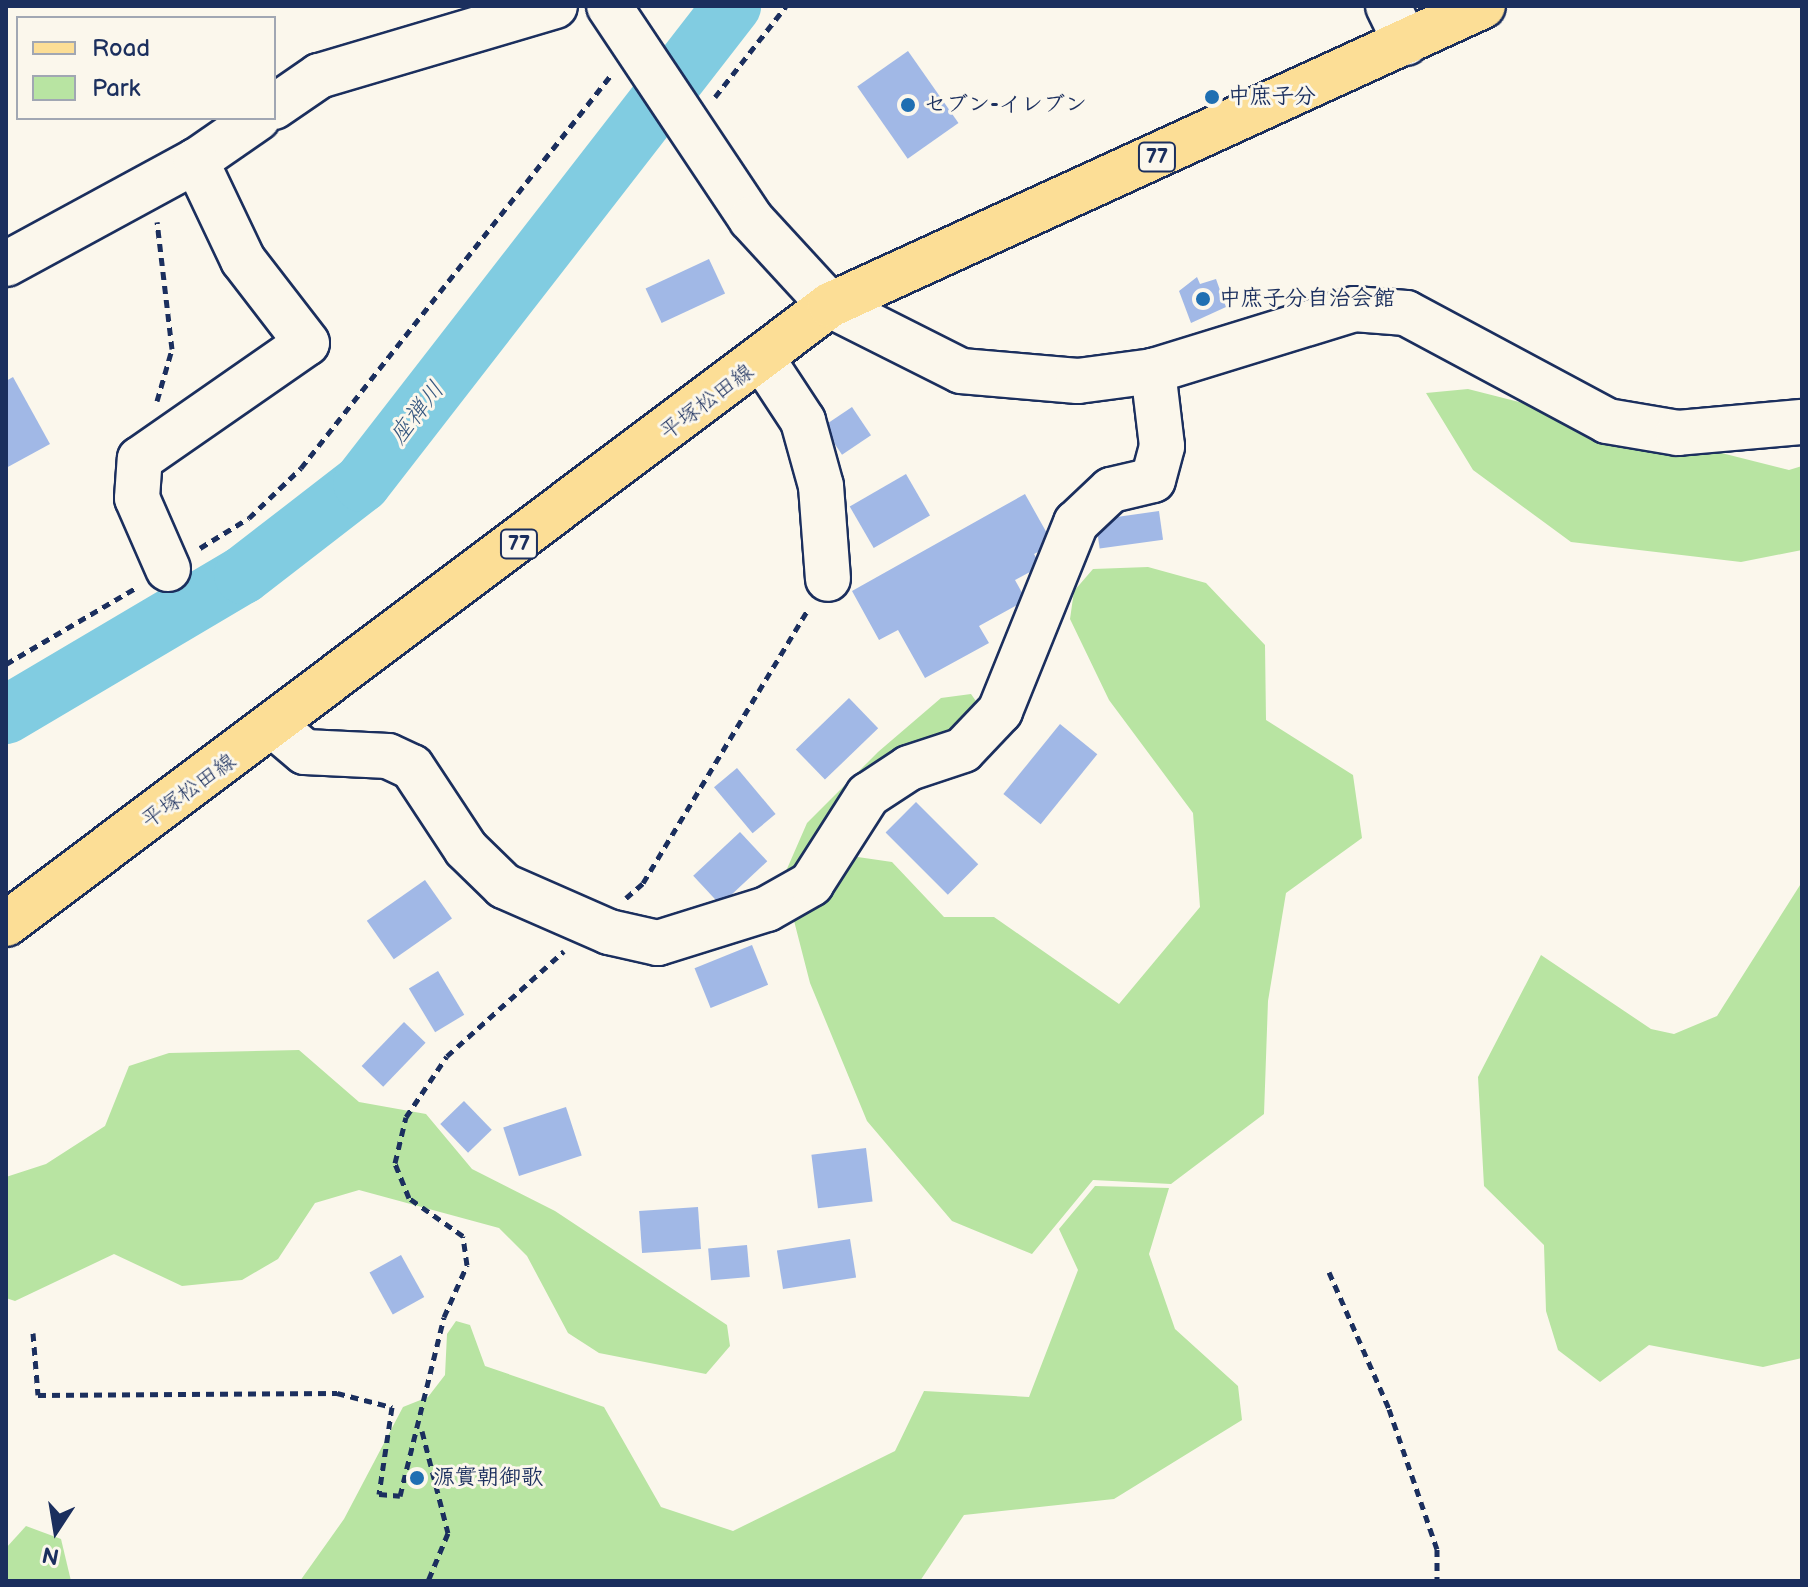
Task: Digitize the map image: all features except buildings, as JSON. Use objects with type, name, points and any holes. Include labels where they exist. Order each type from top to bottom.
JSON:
[{"type":"main road","name":"平塚松田線","points":[[6,924],[275,727],[763,360],[830,305],[1397,25],[1483,6]]},
{"type":"street","points":[[276,106],[319,76],[555,6]]},
{"type":"street","points":[[609,6],[688,130],[751,219],[830,305],[961,371],[1078,381],[1153,371],[1264,333],[1367,310],[1406,313],[1607,421],[1678,433],[1802,422]]},
{"type":"street","points":[[6,264],[139,189],[196,161],[255,120]]},
{"type":"street","points":[[168,569],[137,498],[140,459],[307,343],[243,260],[196,161]]},
{"type":"street","points":[[763,360],[803,421],[821,486],[828,579]]},
{"type":"street","points":[[275,727],[305,752],[388,756],[412,767],[466,849],[504,886],[594,926],[658,943],[767,909],[811,884],[868,795],[909,768],[963,750],[1000,711],[1076,523],[1111,490],[1153,480],[1162,446],[1153,371]]},
{"type":"path","points":[[688,130],[786,6]]},
{"type":"path","points":[[6,664],[249,518],[301,468],[637,50]]},
{"type":"path","points":[[139,189],[155,215],[166,262],[172,349],[140,459]]},
{"type":"path","points":[[33,1333],[38,1395],[337,1393],[392,1407],[379,1494],[400,1496],[422,1430],[444,1317],[467,1265],[463,1236],[409,1198],[395,1163],[406,1117],[447,1056],[643,883],[828,579]]},
{"type":"path","points":[[1329,1272],[1389,1409],[1437,1549],[1437,1581]]},
{"type":"path","points":[[422,1430],[448,1533],[428,1581]]},
{"type":"green space","points":[[1468,389],[1789,470],[1802,466],[1802,550],[1741,562],[1571,542],[1473,470],[1426,393]]},
{"type":"green space","points":[[1148,567],[1206,583],[1265,645],[1266,720],[1353,775],[1362,838],[1286,893],[1268,1001],[1264,1114],[1171,1184],[1093,1180],[1032,1254],[952,1221],[867,1121],[810,983],[783,878],[807,823],[878,752],[941,698],[971,694],[985,714],[879,805],[844,855],[892,862],[944,917],[994,917],[1119,1004],[1200,907],[1193,813],[1109,700],[1070,619],[1074,591],[1093,569]]},
{"type":"green space","points":[[1802,882],[1802,1358],[1763,1367],[1649,1345],[1600,1382],[1558,1350],[1546,1311],[1544,1245],[1484,1186],[1478,1077],[1541,955],[1651,1029],[1674,1034],[1717,1016]]},
{"type":"green space","points":[[299,1050],[359,1102],[426,1114],[472,1169],[555,1211],[727,1325],[730,1346],[706,1374],[599,1353],[568,1333],[527,1256],[499,1228],[359,1190],[315,1203],[278,1259],[242,1280],[182,1286],[114,1254],[15,1301],[6,1298],[6,1177],[46,1164],[105,1126],[129,1066],[169,1053]]},
{"type":"green space","points":[[1095,1186],[1169,1188],[1149,1254],[1175,1329],[1238,1386],[1242,1420],[1114,1499],[964,1515],[920,1581],[300,1581],[344,1519],[403,1407],[428,1397],[445,1375],[447,1334],[456,1321],[470,1325],[485,1366],[604,1407],[661,1507],[733,1531],[895,1451],[924,1391],[1029,1397],[1078,1270],[1059,1229]]},
{"type":"green space","points":[[26,1526],[61,1539],[71,1581],[6,1581],[6,1548]]},
{"type":"waterway","name":"座禅川","points":[[6,715],[243,575],[362,483],[732,6]]},
{"type":"place","name":"中庶子分","points":[[1212,97]]},
{"type":"place","name":"セブン-イレブン","points":[[908,105]]},
{"type":"place","name":"中庶子分自治会館","points":[[1203,299]]},
{"type":"place","name":"源實朝御歌","points":[[417,1478]]}]
